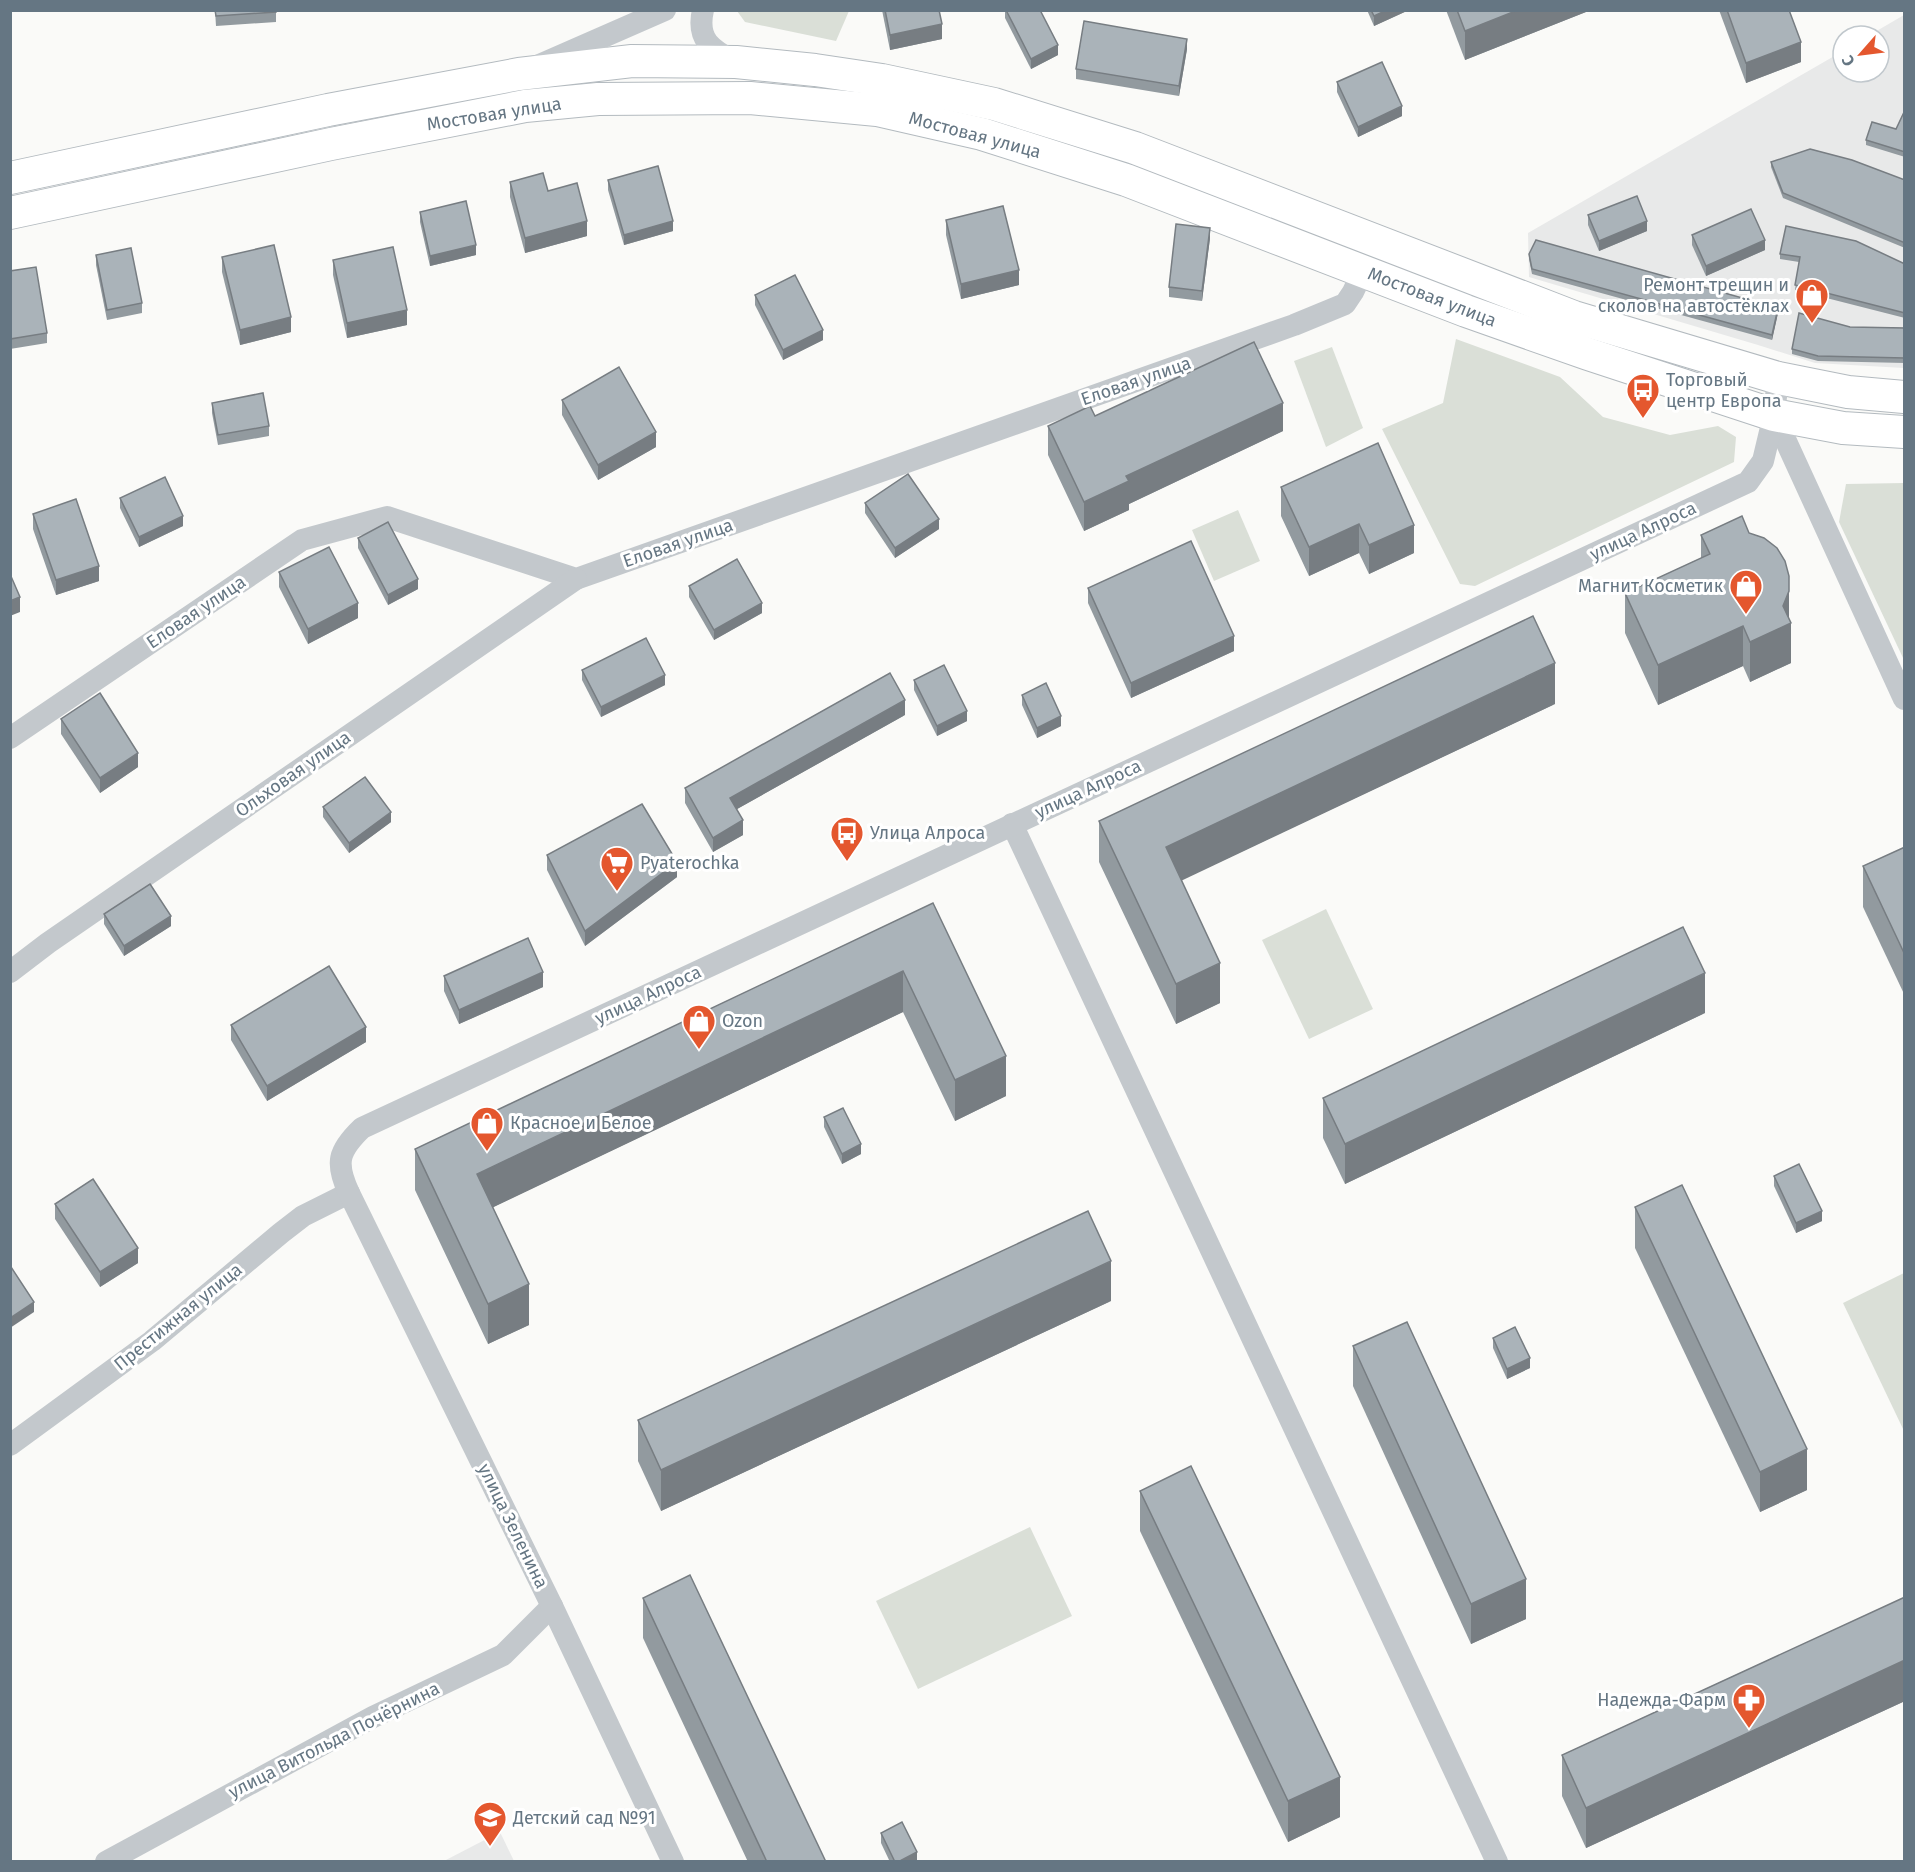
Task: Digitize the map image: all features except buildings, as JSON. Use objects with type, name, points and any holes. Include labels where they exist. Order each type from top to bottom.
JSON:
[{"type":"main road","name":"Мостовая улица","points":[[10,178],[328,110],[519,74],[632,61],[736,62],[882,80],[994,104],[1135,148],[1574,317],[1778,378],[1848,392],[1905,397]]},
{"type":"main road","name":"Мостовая улица","points":[[10,213],[331,144],[525,106],[598,99],[750,98],[877,110],[982,134],[1126,180],[1466,311],[1774,415],[1843,428],[1905,432]]},
{"type":"street","points":[[519,74],[665,10]]},
{"type":"street","points":[[703,10],[700,21],[705,39],[714,51],[736,62]]},
{"type":"street","name":"Еловая улица","points":[[10,738],[302,540],[387,517],[576,579],[1294,325],[1345,304],[1363,271]]},
{"type":"street","name":"улица Алроса","points":[[362,1128],[1748,482],[1763,461],[1774,415],[1778,378]]},
{"type":"street","points":[[1774,415],[1905,699]]},
{"type":"street","name":"Ольховая улица","points":[[10,972],[48,943],[576,579]]},
{"type":"street","points":[[1012,824],[1497,1862]]},
{"type":"street","name":"улица Зеленина","points":[[362,1128],[346,1143],[339,1161],[341,1177],[552,1606],[674,1862]]},
{"type":"street","name":"Престижная улица","points":[[10,1445],[152,1341],[288,1227],[303,1216],[349,1193]]},
{"type":"street","name":"улица Витольда Почёрнина","points":[[106,1862],[373,1717],[502,1655],[552,1606]]},
{"type":"shaded area","points":[[737,11],[849,11],[836,41],[745,22]]},
{"type":"shaded area","points":[[1904,15],[1904,368],[1815,363],[1529,277],[1528,233],[1831,58],[1831,84],[1891,84],[1891,24],[1889,24]]},
{"type":"shaded area","points":[[1456,339],[1560,377],[1603,417],[1670,435],[1718,426],[1736,437],[1734,462],[1475,586],[1460,584],[1382,429],[1443,403]]},
{"type":"shaded area","points":[[1332,347],[1363,428],[1326,447],[1294,361]]},
{"type":"shaded area","points":[[1904,483],[1904,660],[1839,522],[1846,484]]},
{"type":"shaded area","points":[[1238,510],[1260,561],[1214,581],[1192,530]]},
{"type":"shaded area","points":[[1326,909],[1373,1009],[1309,1039],[1262,940]]},
{"type":"shaded area","points":[[1904,1273],[1904,1431],[1843,1303]]},
{"type":"shaded area","points":[[1030,1527],[1072,1616],[918,1689],[876,1601]]},
{"type":"shaded area","name":"Детский сад №91","points":[[500,1832],[514,1861],[444,1861]]},
{"type":"place","name":"Ремонт трещин и сколов на автостёклах","points":[[1812,324]]},
{"type":"place","name":"Торговый центр Европа","points":[[1643,419]]},
{"type":"place","name":"Магнит Косметик","points":[[1746,615]]},
{"type":"place","name":"Улица Алроса","points":[[847,862]]},
{"type":"place","name":"Pyaterochka","points":[[617,892]]},
{"type":"place","name":"Ozon","points":[[699,1050]]},
{"type":"place","name":"Красное и Белое","points":[[487,1152]]},
{"type":"place","name":"Надежда-Фарм","points":[[1749,1729]]},
{"type":"place","name":"Детский сад №91","points":[[490,1847]]}]
